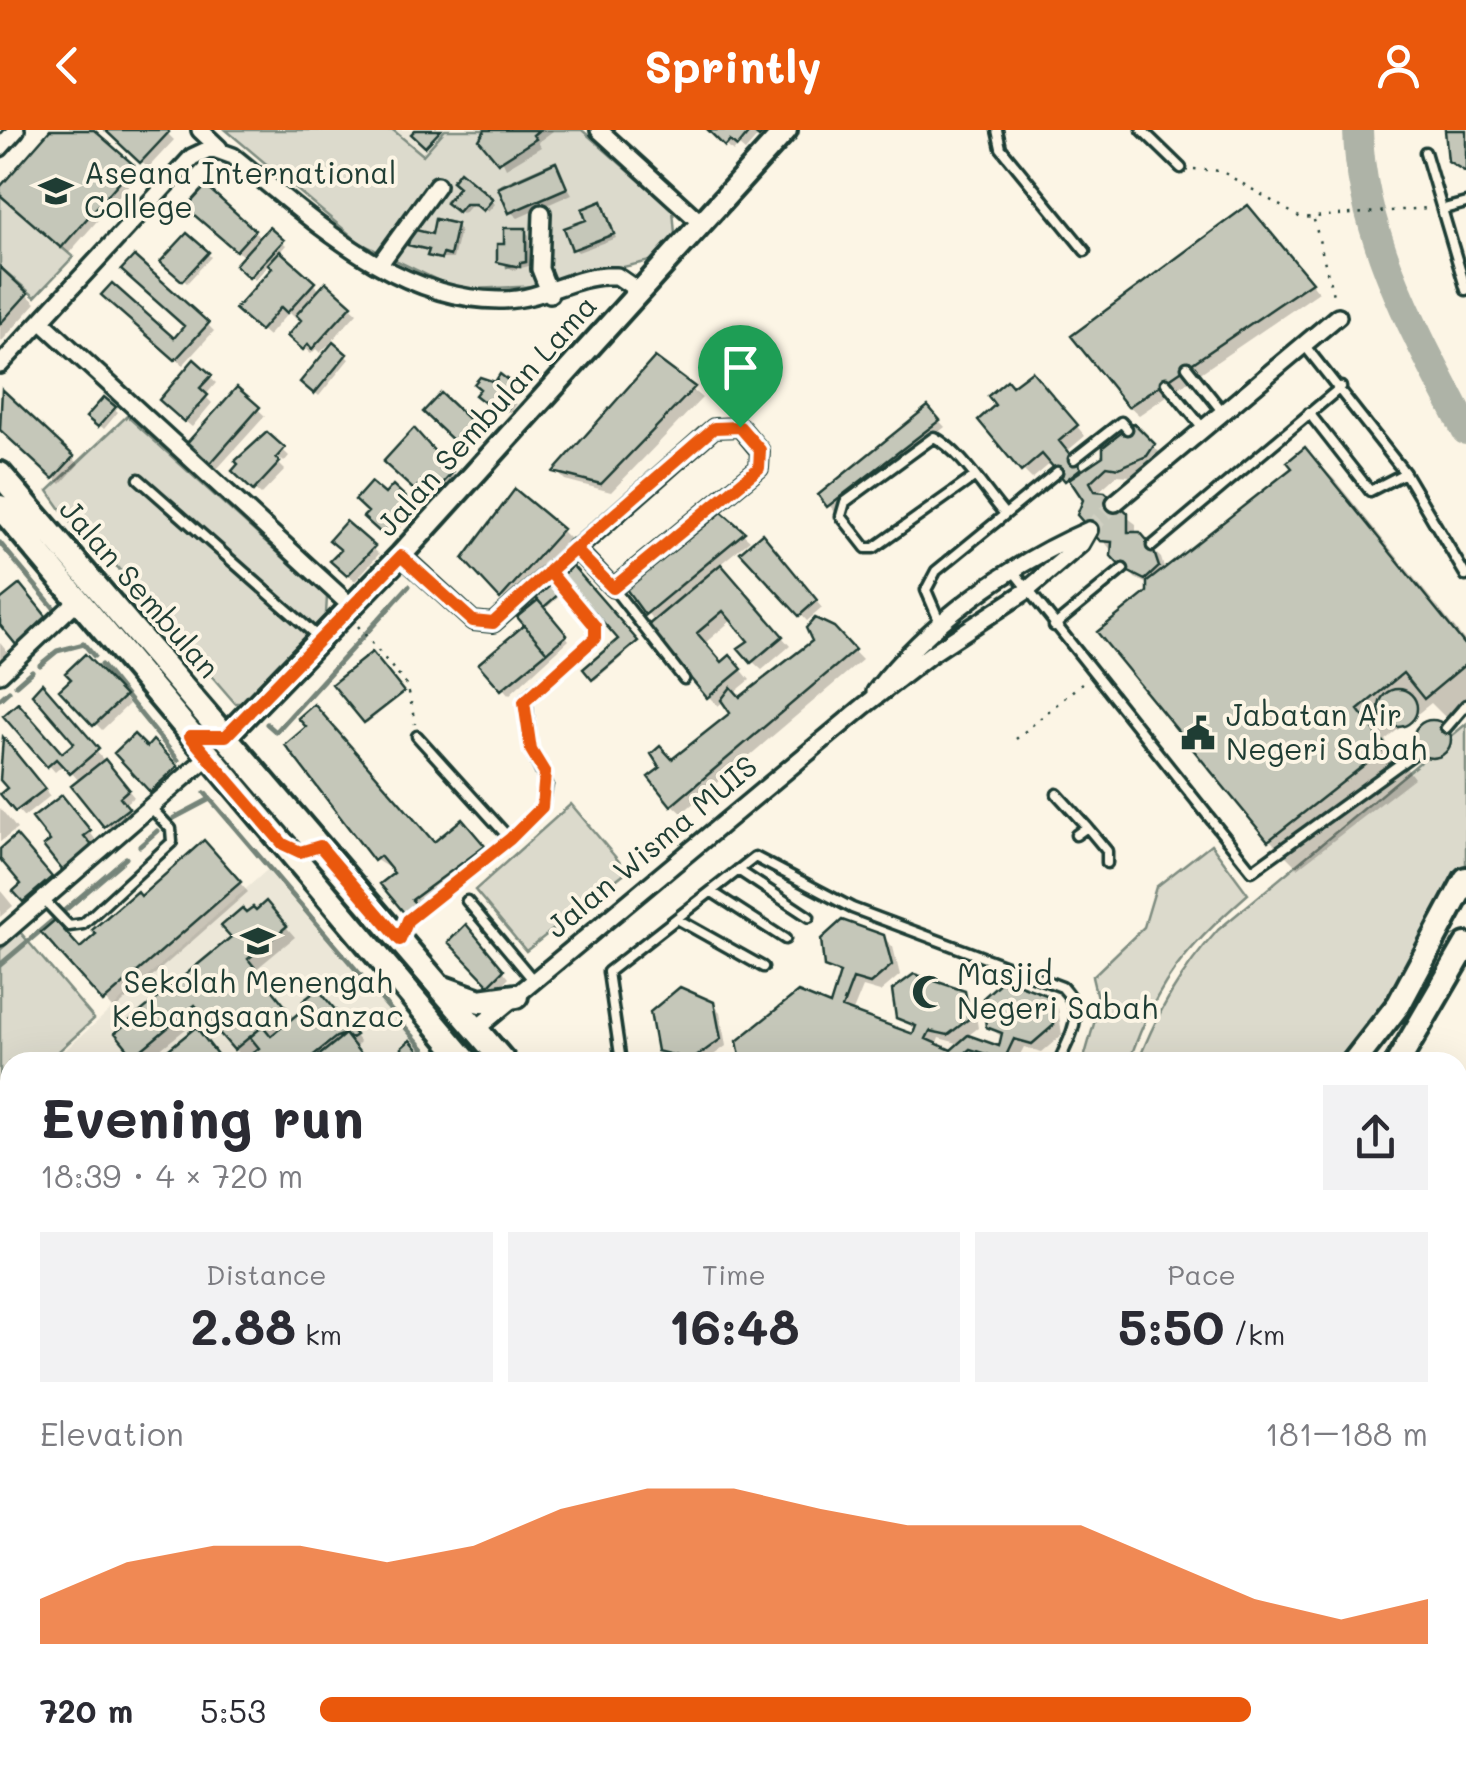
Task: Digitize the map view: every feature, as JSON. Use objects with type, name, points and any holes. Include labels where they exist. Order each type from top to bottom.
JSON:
[{"type":"main road","name":"Jalan Sembulan","points":[[0,474],[226,736],[399,982],[458,1052]]},
{"type":"main road","name":"Jalan Sembulan","points":[[0,508],[190,736],[400,940],[495,1052]]},
{"type":"main road","points":[[190,736],[226,736],[228,777]]},
{"type":"main road","points":[[1362,1052],[1391,1016],[1466,882]]},
{"type":"main road","points":[[399,982],[396,957],[400,940]]},
{"type":"main road","points":[[1409,1052],[1466,945]]},
{"type":"main road","points":[[436,984],[480,1001],[525,988]]},
{"type":"main road","points":[[433,1024],[475,1030],[478,1052]]},
{"type":"street","points":[[0,148],[16,130]]},
{"type":"street","points":[[200,130],[379,265],[441,292],[473,298],[550,294],[606,276],[617,276],[639,291]]},
{"type":"street","points":[[599,130],[702,224]]},
{"type":"street","name":"Jalan Sembulan Lama","points":[[226,736],[401,556],[786,130]]},
{"type":"street","points":[[0,366],[192,157],[219,148]]},
{"type":"street","points":[[379,265],[438,185]]},
{"type":"street","points":[[542,213],[540,269],[550,294]]},
{"type":"street","points":[[1115,503],[1151,462],[1203,428],[1338,316]]},
{"type":"street","points":[[41,320],[352,607]]},
{"type":"street","points":[[401,556],[482,625],[493,623],[574,548],[714,428],[740,427],[760,450],[759,468],[613,588],[574,548]]},
{"type":"street","points":[[1088,530],[1081,544],[1025,592],[864,706],[911,649],[941,625],[1045,549],[1088,530]]},
{"type":"street","points":[[0,674],[78,600]]},
{"type":"street","name":"Jalan Wisma MUIS","points":[[475,1030],[864,706]]},
{"type":"street","points":[[0,936],[209,756]]},
{"type":"lane","points":[[997,130],[1001,148],[1085,251]]},
{"type":"lane","points":[[1142,130],[1181,168]]},
{"type":"lane","points":[[1426,152],[1466,290]]},
{"type":"lane","points":[[1444,208],[1466,203]]},
{"type":"lane","points":[[1305,346],[1341,387],[1405,474],[1466,576]]},
{"type":"lane","points":[[1187,367],[1222,411]]},
{"type":"lane","points":[[1166,383],[1203,428]]},
{"type":"lane","points":[[1152,546],[1341,387]]},
{"type":"lane","points":[[1309,413],[1370,491],[1405,474]]},
{"type":"lane","points":[[1074,459],[1121,422],[1127,429]]},
{"type":"lane","points":[[974,477],[874,548],[866,548],[841,516],[845,502],[930,437],[943,441],[974,477],[1004,513]]},
{"type":"lane","points":[[941,625],[926,590],[936,571],[1056,472]]},
{"type":"lane","points":[[139,479],[322,640]]},
{"type":"lane","points":[[1054,626],[1123,569]]},
{"type":"lane","points":[[400,940],[408,920],[510,839],[542,807],[547,784],[531,750],[526,698],[595,638],[595,626],[549,571]]},
{"type":"lane","points":[[1014,572],[1025,592],[1094,672],[1252,871],[1418,750]]},
{"type":"lane","points":[[613,588],[684,678]]},
{"type":"lane","points":[[1446,728],[1466,705]]},
{"type":"lane","points":[[417,736],[510,839]]},
{"type":"lane","points":[[1057,794],[1107,851],[1107,863]]},
{"type":"lane","points":[[44,900],[69,926],[83,924],[172,842],[171,829],[152,809]]},
{"type":"lane","points":[[1076,835],[1087,827]]},
{"type":"lane","points":[[616,1052],[608,972],[755,857],[852,908],[1062,987],[1075,1000],[1078,1017],[1063,1052]]},
{"type":"lane","points":[[738,870],[810,918]]},
{"type":"lane","points":[[712,892],[785,940]]},
{"type":"lane","points":[[467,901],[525,988]]},
{"type":"lane","points":[[679,920],[762,967]]},
{"type":"path","points":[[1181,168],[1221,172],[1301,218],[1414,208]]},
{"type":"path","points":[[1314,218],[1338,316]]},
{"type":"path","points":[[362,629],[408,687],[417,736]]},
{"type":"path","points":[[1016,739],[1094,672]]},
{"type":"shaded area","points":[[226,130],[393,130],[423,155],[445,130],[582,130],[673,210],[675,234],[659,259],[539,286],[472,289],[443,283],[360,243]],"holes":[[[555,162],[556,163],[509,213],[498,187]],[[460,172],[493,199],[465,204],[457,212],[446,202],[459,187],[452,181]],[[602,202],[614,234],[572,249],[586,220],[582,209]],[[436,219],[457,224],[450,256],[428,256],[429,250],[408,245],[412,230],[432,234]],[[525,229],[526,262],[507,267],[504,244]]]},
{"type":"shaded area","points":[[393,130],[445,130],[423,156]]},
{"type":"shaded area","points":[[0,195],[73,257],[35,297],[0,267]]},
{"type":"shaded area","points":[[127,416],[327,597],[326,614],[242,703],[235,703],[97,544],[70,522],[48,491]]},
{"type":"shaded area","points":[[1466,724],[1466,864],[1407,980],[1345,1052],[1142,1052],[1172,992],[1218,930]]},
{"type":"shaded area","points":[[571,804],[627,871],[526,951],[475,890]]},
{"type":"shaded area","points":[[1211,844],[1248,894],[1175,969],[1150,1010],[1133,1052],[1086,1052],[1099,1006],[1092,977],[1144,927],[1156,887]]},
{"type":"shaded area","name":"Sekolah Menengah Kebangsaan Sanzac","points":[[267,870],[423,1052],[63,1052]]},
{"type":"shaded area","points":[[20,932],[94,1019],[58,1052],[0,1052],[0,950]]},
{"type":"building","name":"Aseana International College","points":[[50,130],[94,130],[134,165],[61,248],[0,195],[0,187]]},
{"type":"building","points":[[105,130],[167,130],[169,132],[140,163]]},
{"type":"building","points":[[415,130],[441,130],[425,147],[411,134]]},
{"type":"building","points":[[485,130],[539,130],[533,135],[536,139],[498,163],[479,140]]},
{"type":"building","points":[[708,130],[751,130],[737,147],[730,141],[725,147]]},
{"type":"building","points":[[1445,130],[1466,130],[1466,172],[1448,161]]},
{"type":"building","points":[[556,162],[567,188],[509,213],[498,188]]},
{"type":"building","points":[[460,171],[493,199],[483,211],[475,204],[465,204],[458,212],[446,203],[459,187],[452,181]]},
{"type":"building","points":[[206,186],[255,230],[236,251],[186,208]]},
{"type":"building","points":[[602,201],[614,234],[572,250],[564,228],[586,220],[582,209]]},
{"type":"building","points":[[1248,205],[1312,282],[1128,407],[1071,336]]},
{"type":"building","points":[[435,219],[457,224],[450,256],[443,254],[441,259],[427,256],[429,250],[408,245],[412,229],[432,234]]},
{"type":"building","points":[[269,227],[284,240],[249,278],[235,265]]},
{"type":"building","points":[[504,228],[526,228],[526,262],[520,263],[520,267],[497,262],[497,244],[504,244]]},
{"type":"building","points":[[187,233],[209,252],[182,281],[160,262]]},
{"type":"building","points":[[280,251],[315,282],[287,313],[281,307],[260,331],[235,309],[272,268],[268,264]]},
{"type":"building","points":[[134,256],[209,323],[175,360],[101,295],[112,283],[174,338],[184,326],[121,270]]},
{"type":"building","points":[[0,267],[28,293],[0,324]]},
{"type":"building","points":[[326,282],[352,305],[312,349],[308,344],[303,350],[287,336],[301,320],[296,315]]},
{"type":"building","points":[[333,342],[347,354],[314,394],[300,382]]},
{"type":"building","points":[[655,357],[695,387],[601,484],[553,472]]},
{"type":"building","points":[[194,359],[212,375],[200,388],[208,395],[184,422],[159,400]]},
{"type":"building","points":[[1032,371],[1078,425],[1059,441],[1081,468],[1065,481],[1042,454],[1021,472],[978,420],[995,405],[988,396],[1007,380],[1012,386]]},
{"type":"building","points":[[500,374],[514,385],[508,392],[514,400],[506,410],[489,406],[475,395],[480,389],[474,384],[480,377],[495,382]]},
{"type":"building","points":[[237,387],[260,407],[209,465],[186,444]]},
{"type":"building","points":[[2,389],[74,456],[53,479],[0,430]]},
{"type":"building","points":[[441,393],[476,426],[458,445],[423,412]]},
{"type":"building","points":[[104,397],[116,407],[98,427],[86,417]]},
{"type":"building","points":[[928,406],[940,420],[827,507],[818,495]]},
{"type":"building","points":[[1134,423],[1155,444],[1147,456],[1119,468],[1107,466],[1090,482],[1095,491],[1105,492],[1128,513],[1128,532],[1140,532],[1152,546],[1159,567],[1145,580],[1123,569],[1111,556],[1112,542],[1100,541],[1077,515],[1083,500],[1069,479],[1103,456],[1103,447]]},
{"type":"building","points":[[414,428],[453,472],[437,490],[425,478],[414,490],[383,462]]},
{"type":"building","points":[[267,432],[285,448],[276,458],[280,462],[253,491],[232,471],[238,464],[235,461]]},
{"type":"building","points":[[1305,447],[1466,646],[1466,664],[1424,699],[1403,673],[1358,710],[1387,747],[1268,841],[1097,632],[1147,592],[1147,582],[1292,468],[1287,462]]},
{"type":"building","points":[[371,482],[385,494],[393,485],[411,502],[382,534],[363,517],[368,512],[355,500]]},
{"type":"building","points":[[515,489],[563,529],[500,599],[463,559]]},
{"type":"building","points":[[722,512],[745,532],[645,615],[626,589]]},
{"type":"building","points":[[346,521],[375,546],[347,576],[330,561],[341,550],[329,540]]},
{"type":"building","points":[[762,533],[817,600],[799,616],[740,552]]},
{"type":"building","points":[[721,564],[783,636],[751,663],[738,648],[748,641],[723,611],[697,633],[722,662],[730,655],[742,669],[707,698],[647,626]]},
{"type":"building","points":[[572,565],[638,641],[592,680],[583,669],[618,639],[561,574]]},
{"type":"building","points":[[551,583],[560,593],[544,607],[535,597]]},
{"type":"building","points":[[20,584],[50,621],[17,646],[0,625],[0,600]]},
{"type":"building","points":[[538,600],[567,635],[547,652],[517,617]]},
{"type":"building","points":[[815,618],[834,627],[855,650],[671,806],[648,777],[660,768],[651,754],[660,746],[672,759],[730,713],[721,700],[731,687],[740,697],[812,641],[806,628]]},
{"type":"building","points":[[524,625],[547,652],[501,690],[478,664]]},
{"type":"building","points":[[372,652],[404,692],[364,723],[332,684]]},
{"type":"building","points":[[85,654],[125,696],[93,726],[59,690],[71,679],[65,673]]},
{"type":"building","points":[[42,683],[99,749],[70,774],[56,759],[47,767],[3,716],[18,703],[62,753],[74,743],[32,694]]},
{"type":"building","points":[[1398,689],[1412,694],[1417,708],[1412,722],[1398,727],[1384,722],[1379,708],[1384,694]]},
{"type":"building","points":[[314,704],[434,842],[462,819],[485,846],[412,900],[418,906],[406,915],[380,884],[394,873],[380,856],[374,861],[285,745],[306,727],[298,718]]},
{"type":"building","points":[[1432,720],[1446,725],[1451,739],[1446,753],[1432,758],[1418,753],[1413,739],[1418,725]]},
{"type":"building","points":[[134,734],[147,747],[153,740],[178,766],[150,792],[114,753]]},
{"type":"building","points":[[3,737],[45,789],[15,812],[0,794],[7,788],[0,780]]},
{"type":"building","points":[[105,759],[129,789],[120,797],[129,808],[104,827],[71,786]]},
{"type":"building","points":[[62,795],[91,831],[84,836],[94,848],[63,871],[43,846],[50,841],[32,818]]},
{"type":"building","points":[[16,835],[52,877],[23,902],[13,891],[21,884],[0,859],[0,849]]},
{"type":"building","points":[[204,840],[241,882],[103,1002],[41,932],[55,920],[80,948],[96,934],[92,930],[137,891],[141,896]]},
{"type":"building","points":[[266,901],[287,926],[248,959],[286,1007],[234,1050],[195,1005],[139,1052],[131,1052],[115,1033],[231,937],[221,926],[242,908],[246,912],[253,907],[256,910]]},
{"type":"building","name":"Masjid Negeri Sabah","points":[[842,920],[884,935],[892,965],[870,984],[853,979],[842,1008],[913,1034],[916,1026],[896,1018],[892,990],[914,974],[965,991],[970,1018],[948,1035],[930,1031],[926,1039],[951,1050],[968,1035],[999,1046],[1002,1033],[986,1027],[983,998],[1004,979],[1049,996],[1054,1025],[1032,1044],[1014,1039],[1008,1052],[739,1052],[737,1041],[798,992],[830,1005],[840,973],[824,967],[821,939]]},
{"type":"building","points":[[466,924],[504,970],[489,985],[448,942]]},
{"type":"building","points":[[680,987],[714,1002],[721,1039],[703,1052],[657,1051],[650,1012]]},
{"type":"building","points":[[318,989],[356,1035],[350,1039],[345,1034],[336,1037],[317,1052],[254,1052],[259,1048],[250,1037],[263,1026],[271,1036],[307,1006],[303,1001]]},
{"type":"building","points":[[196,1027],[215,1052],[165,1052]]},
{"type":"building","points":[[345,1034],[359,1052],[323,1052]]},
{"type":"building","points":[[410,1040],[420,1052],[404,1052],[401,1048]]},
{"type":"waterway","points":[[1358,130],[1361,170],[1380,247],[1411,323],[1466,430]]},
{"type":"waterway","points":[[0,543],[54,608]]},
{"type":"waterway","points":[[267,724],[276,732],[409,586]]},
{"type":"waterway","points":[[83,643],[94,656]]},
{"type":"waterway","points":[[40,665],[57,651],[84,644]]},
{"type":"waterway","points":[[101,665],[178,760]]},
{"type":"waterway","points":[[16,685],[32,671]]},
{"type":"waterway","points":[[0,699],[9,691]]},
{"type":"waterway","points":[[205,793],[426,1052]]},
{"type":"waterway","points":[[174,818],[210,799]]},
{"type":"waterway","points":[[140,846],[157,831]]},
{"type":"waterway","points":[[64,911],[126,858]]},
{"type":"waterway","points":[[0,965],[52,921]]},
{"type":"tunnel","points":[[1089,530],[1115,503]]},
{"type":"place","name":"Aseana International College","points":[[56,191]]},
{"type":"place","name":"Jabatan Air Negeri Sabah","points":[[1198,733]]},
{"type":"place","name":"Sekolah Menengah Kebangsaan Sanzac","points":[[258,941]]},
{"type":"place","name":"Masjid Negeri Sabah","points":[[929,992]]},
{"type":"route","points":[[740,427],[729,424],[714,428],[574,548],[549,571],[493,623],[482,625],[473,621],[401,556],[226,736],[190,736],[283,844],[300,852],[320,846],[400,940],[408,920],[510,839],[542,807],[547,784],[531,750],[530,721],[524,702],[595,638],[595,626],[549,571],[574,548],[613,588],[759,468],[760,450],[740,427]]}]
